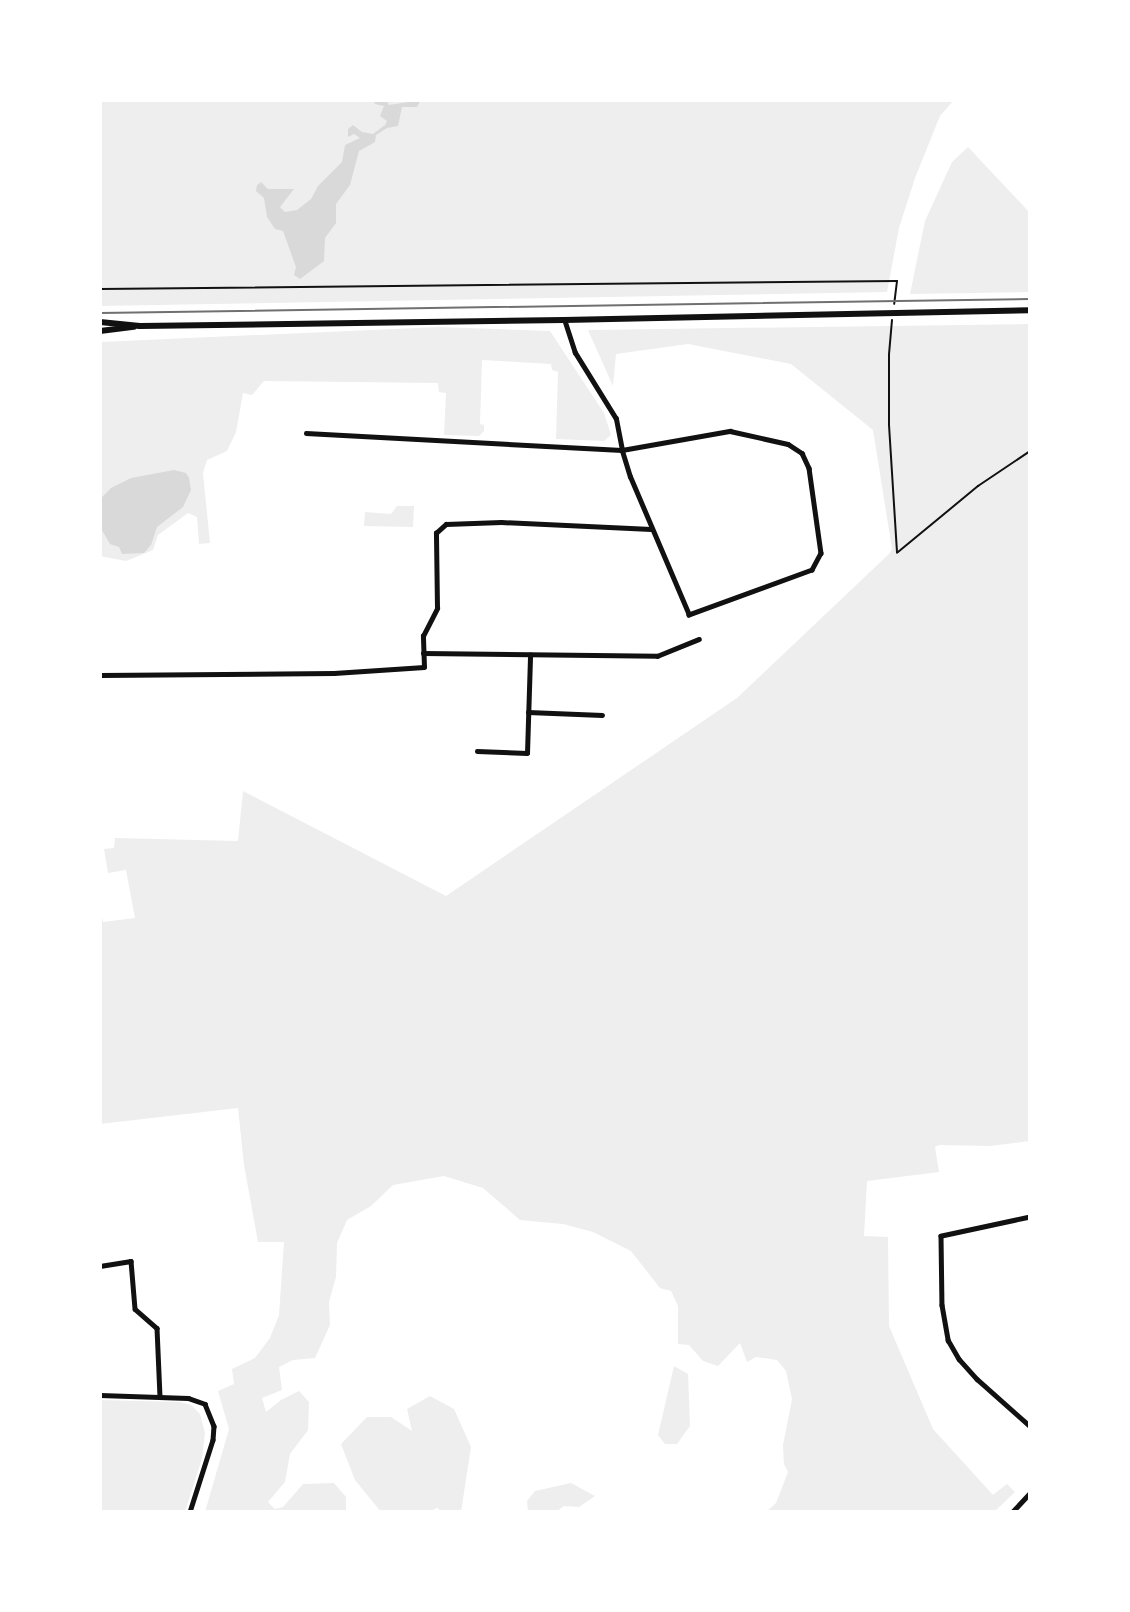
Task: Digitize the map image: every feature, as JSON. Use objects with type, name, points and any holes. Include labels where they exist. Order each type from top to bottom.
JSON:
[{"type":"main road","points":[[100,331],[140,326],[1030,310]]},
{"type":"main road","points":[[100,322],[140,326]]},
{"type":"street","points":[[306,433],[622,450],[730,431],[788,444],[796,447],[806,461],[821,553],[817,565],[808,572],[689,615],[651,529],[622,450],[616,419],[575,352],[564,320]]},
{"type":"street","points":[[100,675],[366,672],[424,667],[423,636],[437,608],[436,533],[446,524],[501,522],[651,529]]},
{"type":"street","points":[[424,653],[657,656],[699,639]]},
{"type":"street","points":[[477,751],[527,753],[530,655]]},
{"type":"street","points":[[528,712],[602,715]]},
{"type":"street","points":[[1030,1217],[941,1236],[942,1305],[948,1340],[976,1379],[1030,1426]]},
{"type":"street","points":[[100,1266],[131,1261],[135,1309],[157,1328],[160,1397]]},
{"type":"street","points":[[100,1395],[198,1400],[205,1404],[211,1415],[213,1440],[190,1512]]},
{"type":"street","points":[[1012,1512],[1030,1493]]},
{"type":"path","points":[[100,289],[897,281],[894,305]]},
{"type":"path","points":[[893,318],[889,355],[890,425],[897,553],[978,486],[1030,451]]},
{"type":"shaded area","points":[[100,100],[954,100],[940,116],[915,178],[899,228],[887,292],[100,306]]},
{"type":"shaded area","points":[[373,100],[386,100],[389,105],[421,100],[417,107],[402,107],[398,126],[387,128],[376,135],[375,142],[359,151],[350,185],[336,204],[336,223],[325,238],[324,261],[300,279],[294,275],[296,267],[283,231],[275,229],[267,217],[264,198],[256,191],[257,185],[261,182],[268,189],[294,189],[280,207],[285,212],[297,210],[311,199],[318,186],[342,162],[345,145],[360,138],[354,134],[348,137],[348,129],[353,125],[362,132],[373,134],[385,125],[387,121],[380,116],[384,106],[375,104]]},
{"type":"shaded area","points":[[968,147],[1030,213],[1030,292],[910,294],[925,221],[952,162]]},
{"type":"shaded area","points":[[1030,324],[1030,1141],[990,1146],[939,1145],[935,1147],[939,1172],[867,1181],[864,1236],[888,1237],[889,1326],[933,1429],[993,1495],[1007,1484],[1015,1492],[994,1512],[766,1512],[776,1503],[788,1472],[784,1464],[783,1445],[792,1399],[786,1371],[777,1360],[756,1357],[747,1362],[740,1343],[718,1366],[703,1361],[689,1345],[678,1344],[678,1306],[671,1291],[660,1288],[631,1251],[593,1232],[563,1224],[520,1220],[483,1188],[444,1176],[393,1185],[371,1206],[347,1220],[337,1243],[336,1277],[329,1302],[330,1325],[315,1358],[293,1360],[279,1367],[282,1390],[262,1398],[266,1412],[299,1391],[309,1402],[308,1430],[290,1454],[285,1482],[268,1502],[275,1509],[283,1507],[303,1484],[334,1483],[346,1497],[346,1512],[205,1512],[229,1429],[218,1391],[234,1384],[232,1369],[255,1358],[270,1338],[279,1315],[284,1242],[258,1242],[244,1165],[238,1108],[100,1124],[100,905],[103,922],[135,918],[126,870],[108,873],[104,849],[114,848],[115,838],[238,841],[243,791],[446,896],[737,698],[889,554],[892,549],[873,430],[791,364],[688,344],[616,354],[613,386],[588,330]]},
{"type":"shaded area","points":[[439,327],[550,331],[604,413],[611,435],[604,441],[556,439],[558,372],[552,370],[551,364],[482,360],[480,424],[484,425],[484,431],[479,436],[444,435],[446,393],[439,392],[438,383],[264,381],[252,395],[243,393],[236,432],[227,451],[207,460],[203,473],[210,543],[199,544],[197,517],[188,513],[158,535],[153,550],[126,561],[100,556],[100,342]]},
{"type":"shaded area","points":[[174,470],[186,473],[189,478],[191,490],[183,507],[157,527],[151,545],[144,553],[122,554],[119,547],[110,544],[100,527],[101,498],[111,488],[131,478]]},
{"type":"shaded area","points":[[397,506],[414,506],[413,527],[364,526],[365,512],[391,514]]},
{"type":"shaded area","points":[[674,1366],[688,1374],[690,1426],[677,1444],[665,1444],[658,1435]]},
{"type":"shaded area","points":[[430,1396],[454,1409],[471,1447],[461,1512],[442,1512],[437,1508],[428,1512],[381,1512],[355,1480],[341,1444],[367,1417],[391,1417],[412,1431],[407,1409]]},
{"type":"shaded area","points":[[100,1400],[180,1402],[191,1405],[200,1414],[205,1433],[202,1458],[185,1512],[100,1512]]},
{"type":"shaded area","points":[[571,1483],[595,1496],[579,1507],[564,1506],[556,1512],[528,1512],[527,1501],[535,1491]]},
{"type":"tram line","points":[[100,313],[1030,299]]}]
